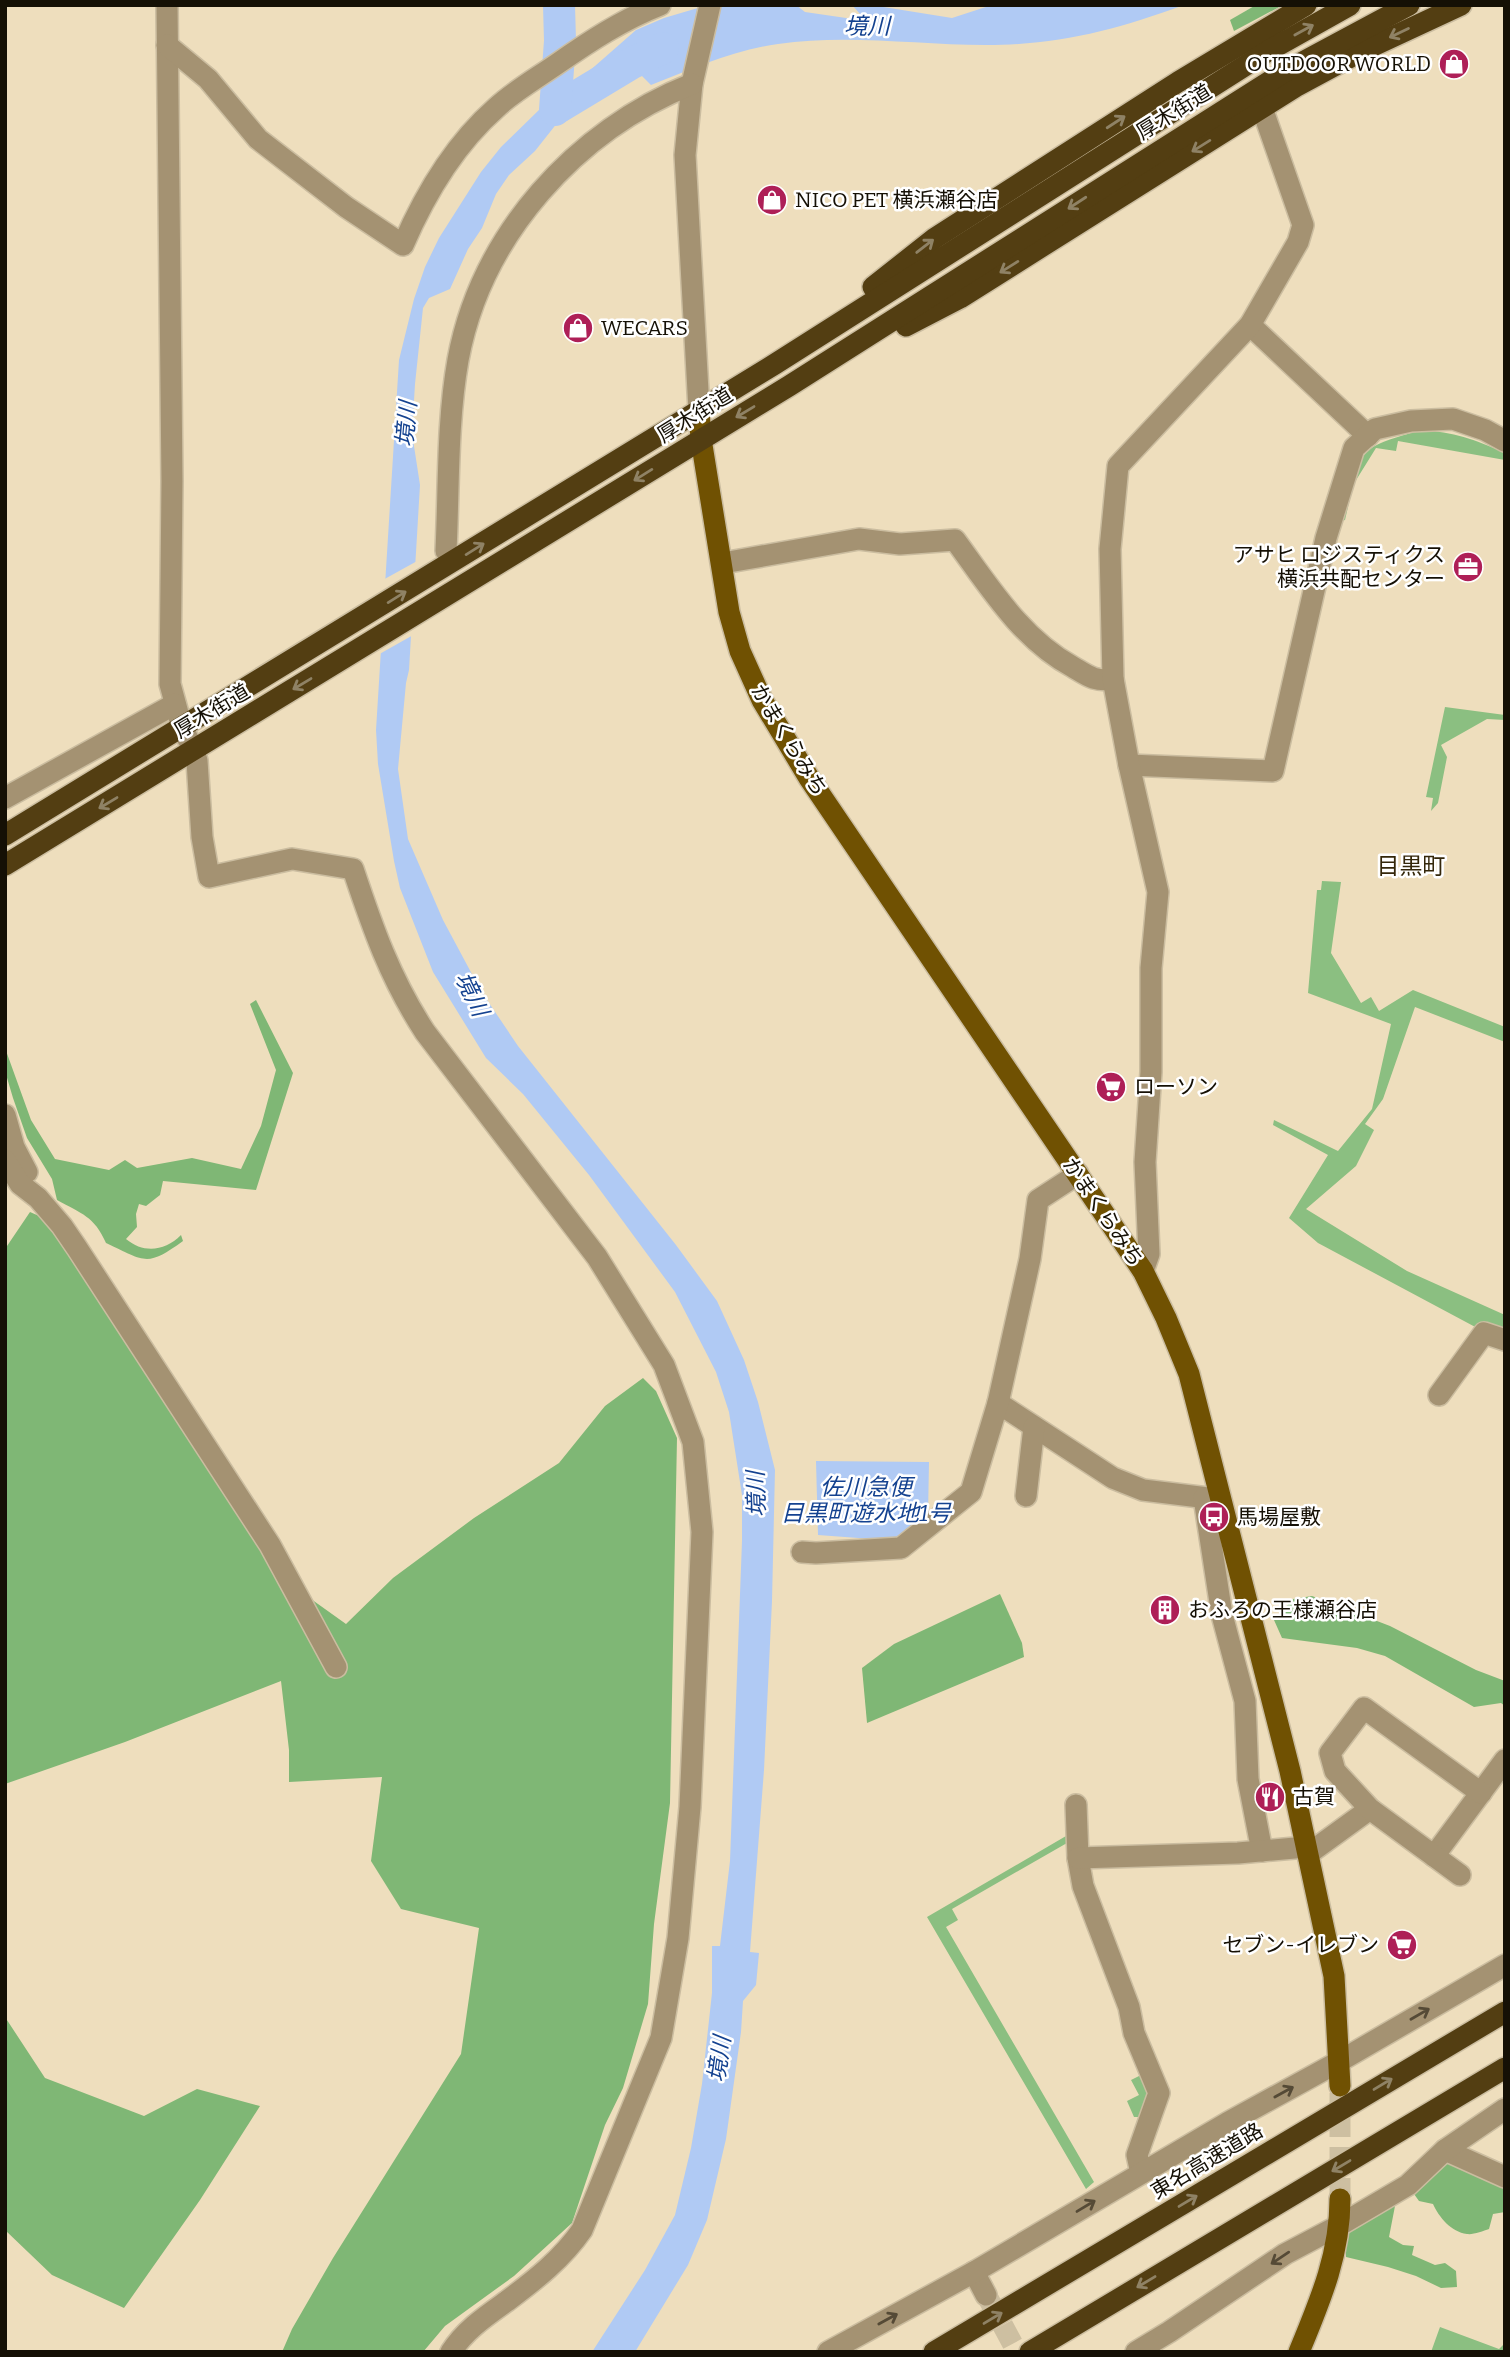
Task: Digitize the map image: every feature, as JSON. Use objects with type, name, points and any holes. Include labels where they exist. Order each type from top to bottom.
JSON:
[{"type":"highway","points":[[775,364],[935,238],[1178,82],[1306,5]]},
{"type":"highway","name":"厚木街道","points":[[5,835],[775,364],[1268,51],[1350,5]]},
{"type":"highway","name":"厚木街道","points":[[5,865],[789,386],[1286,71],[1409,5]]},
{"type":"highway","points":[[789,386],[960,299],[1262,108],[1360,52],[1461,5]]},
{"type":"highway","name":"東名高速道路","points":[[934,2352],[1505,2012]]},
{"type":"highway","points":[[1030,2352],[1505,2067]]},
{"type":"main road","name":"かまくらみち","points":[[699,410],[701,439],[729,612],[740,651],[762,700],[786,741],[1143,1271],[1189,1374],[1214,1499],[1290,1771],[1334,1976],[1340,2086]]},
{"type":"main road","points":[[1299,2352],[1325,2290],[1335,2254],[1340,2225],[1340,2199]]},
{"type":"street","points":[[167,45],[208,79],[258,139],[346,206],[403,245],[421,204],[471,132],[497,107],[623,21],[660,5]]},
{"type":"street","points":[[699,410],[685,179],[686,130],[693,81],[710,5]]},
{"type":"street","points":[[164,6],[167,45],[172,481],[170,684],[182,728],[194,750],[202,837],[209,877],[292,859],[353,869],[378,944],[407,1004],[425,1032],[597,1257],[664,1365],[693,1442],[702,1532],[690,1807],[678,1938],[661,2038],[582,2230],[569,2248],[460,2338],[451,2352]]},
{"type":"street","points":[[446,551],[453,403],[459,359],[471,314],[488,271],[507,236],[559,172],[610,127],[693,81]]},
{"type":"street","points":[[1143,1271],[1149,1254],[1145,1162],[1150,1072],[1151,968],[1158,892],[1129,765],[1113,679],[1110,549],[1118,466],[1250,325],[1298,242],[1303,225],[1262,108]]},
{"type":"street","points":[[1250,325],[1368,436]]},
{"type":"street","points":[[1129,765],[1273,771],[1326,538],[1354,448],[1375,429],[1411,421],[1453,419],[1505,440]]},
{"type":"street","points":[[723,564],[859,539],[900,544],[955,540],[1008,612],[1050,655],[1098,681],[1113,679]]},
{"type":"street","points":[[5,798],[175,704]]},
{"type":"street","points":[[5,1115],[14,1147],[38,1198]]},
{"type":"street","points":[[5,1160],[20,1184],[38,1198],[77,1248],[270,1545],[336,1667]]},
{"type":"street","points":[[802,1552],[901,1548],[971,1492],[998,1403],[1030,1259],[1038,1200],[1078,1174]]},
{"type":"street","points":[[1439,1395],[1484,1333],[1505,1340]]},
{"type":"street","points":[[998,1403],[1113,1478],[1143,1490],[1214,1499],[1222,1615],[1245,1701],[1248,1779],[1262,1851]]},
{"type":"street","points":[[1026,1496],[1034,1427]]},
{"type":"street","points":[[1460,1875],[1370,1809],[1335,1771],[1330,1752],[1364,1708],[1481,1793]]},
{"type":"street","points":[[1434,1856],[1505,1760]]},
{"type":"street","points":[[1076,1805],[1078,1858],[1083,1886],[1129,2007],[1134,2034],[1160,2093],[1137,2155],[1141,2173]]},
{"type":"street","points":[[1078,1858],[1307,1851],[1370,1809]]},
{"type":"street","points":[[828,2352],[974,2272],[1141,2173],[1505,1965]]},
{"type":"street","points":[[1136,2352],[1285,2254],[1408,2185],[1445,2150],[1505,2109]]},
{"type":"street","points":[[1445,2150],[1505,2177]]},
{"type":"street","points":[[974,2272],[986,2295]]},
{"type":"green space","points":[[1256,5],[1283,5],[1234,31],[1230,20]]},
{"type":"green space","points":[[1420,430],[1444,432],[1473,440],[1505,453],[1505,460],[1398,441],[1396,451],[1376,448],[1353,485],[1345,520],[1341,521],[1355,470],[1366,453],[1384,442]]},
{"type":"green space","points":[[1445,707],[1505,715],[1505,720],[1487,719],[1441,745],[1447,757],[1438,803],[1431,811],[1433,798],[1426,797]]},
{"type":"green space","points":[[1322,881],[1341,882],[1331,953],[1361,1003],[1371,997],[1379,1011],[1413,990],[1505,1027],[1505,1042],[1415,1007],[1383,1099],[1365,1124],[1374,1130],[1356,1166],[1306,1209],[1407,1271],[1505,1315],[1505,1331],[1483,1323],[1479,1329],[1318,1243],[1289,1218],[1328,1155],[1273,1125],[1274,1120],[1338,1151],[1372,1109],[1391,1024],[1308,993],[1317,890],[1321,890]]},
{"type":"green space","points":[[256,1000],[293,1073],[256,1190],[163,1181],[160,1195],[146,1206],[139,1204],[136,1214],[137,1227],[126,1239],[147,1249],[161,1247],[181,1235],[183,1241],[161,1255],[146,1259],[106,1243],[92,1221],[57,1200],[52,1179],[27,1138],[13,1098],[5,1071],[5,1048],[31,1120],[55,1159],[109,1170],[125,1160],[137,1168],[192,1158],[241,1169],[261,1126],[276,1070],[250,1004]]},
{"type":"green space","points":[[30,1212],[62,1226],[297,1589],[346,1624],[393,1578],[474,1518],[559,1463],[605,1406],[643,1378],[656,1391],[677,1438],[670,1803],[654,1924],[648,2004],[623,2088],[605,2125],[572,2223],[514,2276],[445,2326],[423,2352],[282,2352],[292,2329],[333,2258],[461,2054],[479,1928],[401,1909],[371,1861],[382,1777],[289,1782],[289,1750],[281,1681],[125,1742],[5,1784],[5,1249]]},
{"type":"green space","points":[[1000,1594],[1022,1643],[1024,1657],[867,1723],[862,1668],[894,1644]]},
{"type":"green space","points":[[1312,1596],[1390,1626],[1476,1670],[1505,1681],[1505,1706],[1501,1703],[1474,1707],[1385,1656],[1357,1648],[1282,1638],[1274,1620],[1293,1599]]},
{"type":"green space","points":[[1066,1836],[1067,1843],[952,1909],[958,1920],[946,1927],[1094,2182],[1086,2189],[927,1917]]},
{"type":"green space","points":[[5,2017],[45,2078],[144,2116],[197,2089],[260,2106],[200,2200],[124,2308],[52,2275],[5,2230]]},
{"type":"green space","points":[[1143,2074],[1152,2095],[1142,2117],[1134,2117],[1127,2101],[1139,2095],[1131,2080]]},
{"type":"green space","points":[[1449,2158],[1499,2182],[1505,2189],[1505,2212],[1493,2214],[1489,2229],[1478,2233],[1461,2233],[1442,2219],[1433,2204],[1419,2201],[1404,2180]]},
{"type":"green space","points":[[1395,2206],[1389,2237],[1403,2245],[1414,2246],[1412,2255],[1435,2265],[1445,2263],[1456,2271],[1457,2287],[1441,2288],[1416,2276],[1346,2257],[1346,2231],[1377,2209]]},
{"type":"green space","points":[[1440,2327],[1499,2349],[1505,2343],[1505,2352],[1431,2352]]},
{"type":"water","points":[[708,5],[796,5],[805,12],[853,19],[860,14],[852,5],[871,5],[952,18],[992,5],[1184,5],[1111,29],[1038,42],[960,45],[830,40],[778,44],[729,55],[651,85],[640,74],[619,64],[569,108],[535,151],[509,175],[496,194],[482,228],[468,249],[450,289],[429,298],[423,308],[412,433],[420,485],[409,670],[398,769],[408,839],[443,920],[481,991],[518,1046],[676,1245],[717,1301],[744,1360],[775,1470],[764,1770],[750,1952],[759,1953],[756,1985],[743,2001],[726,2139],[707,2220],[688,2265],[635,2352],[592,2352],[645,2270],[675,2215],[691,2148],[702,2084],[712,1993],[712,1946],[720,1946],[730,1861],[742,1495],[729,1412],[716,1372],[675,1292],[589,1175],[523,1094],[486,1058],[433,972],[400,888],[378,764],[376,730],[399,360],[425,267],[439,238],[481,172],[501,147],[541,108],[579,80],[636,30],[664,18]]},
{"type":"water","name":"佐川急便 目黒町遊水地1号","points":[[816,1461],[929,1462],[928,1515],[899,1541],[818,1535]]},
{"type":"pier","points":[[419,560],[415,634],[376,656],[381,581]]},
{"type":"waterway","points":[[555,110],[560,41],[559,5]]},
{"type":"waterway","name":"境川","points":[[559,107],[632,63],[663,48]]},
{"type":"tunnel","points":[[1340,2093],[1340,2199]]},
{"type":"tunnel","points":[[988,2298],[1017,2352]]},
{"type":"place","name":"OUTDOOR WORLD","points":[[1454,64]]},
{"type":"place","name":"NICO PET 横浜瀬谷店","points":[[772,200]]},
{"type":"place","name":"WECARS","points":[[578,328]]},
{"type":"place","name":"アサヒ ロジスティクス 横浜共配センター","points":[[1468,567]]},
{"type":"place","name":"ローソン","points":[[1111,1087]]},
{"type":"place","name":"馬場屋敷","points":[[1214,1517]]},
{"type":"place","name":"おふろの王様瀬谷店","points":[[1165,1610]]},
{"type":"place","name":"古賀","points":[[1270,1797]]},
{"type":"place","name":"セブン-イレブン","points":[[1402,1945]]},
{"type":"district","name":"目黒町","points":[[1411,866]]}]
